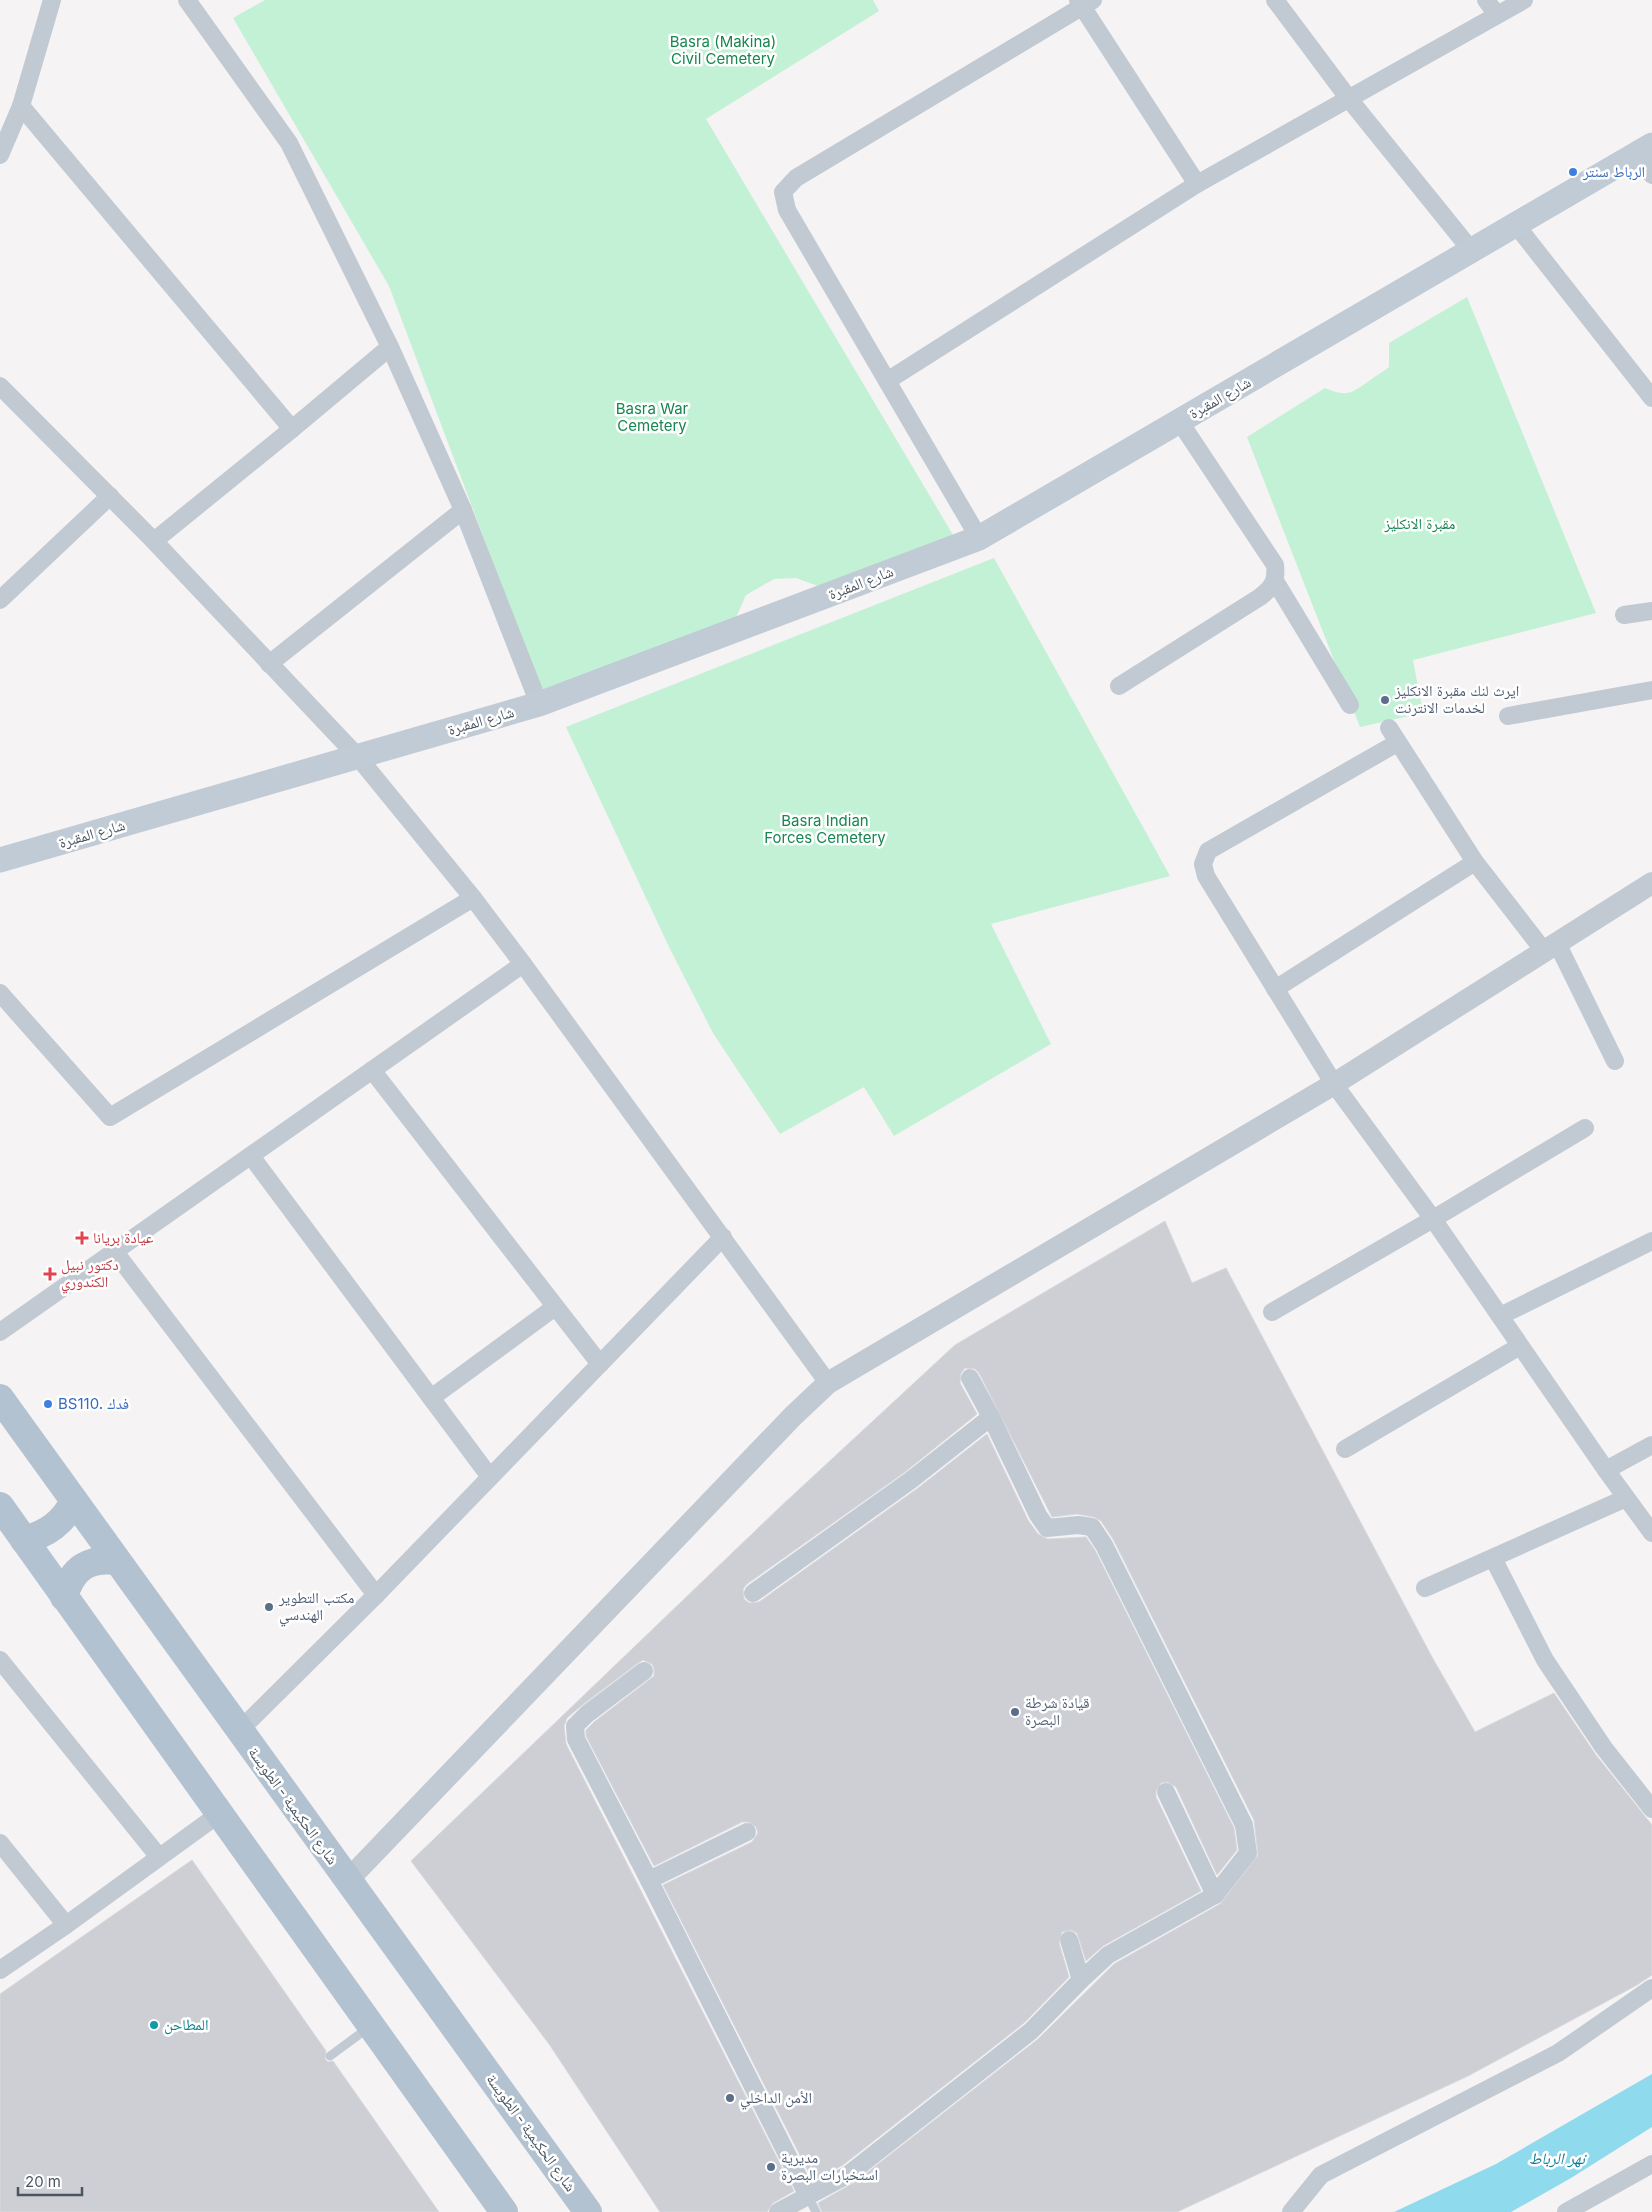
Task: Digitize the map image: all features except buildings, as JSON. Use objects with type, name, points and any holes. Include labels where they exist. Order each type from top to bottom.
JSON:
[{"type":"main road","name":"شارع المقبرة","points":[[0,860],[539,704],[979,538],[1645,149]]},
{"type":"main road","name":"شارع الحكيمية - الطويسة","points":[[0,1398],[347,1881],[588,2212]]},
{"type":"main road","points":[[24,1540],[44,1533],[62,1520],[74,1501]]},
{"type":"main road","points":[[0,1506],[504,2212]]},
{"type":"main road","points":[[64,1596],[74,1575],[83,1567],[105,1560],[118,1562]]},
{"type":"street","points":[[0,155],[21,106],[52,0]]},
{"type":"street","points":[[186,0],[289,143],[390,347],[463,510],[539,704]]},
{"type":"street","points":[[1275,0],[1349,99],[1471,250]]},
{"type":"street","points":[[1486,0],[1497,16]]},
{"type":"street","points":[[887,381],[1197,184],[1524,0]]},
{"type":"street","points":[[979,538],[787,210],[783,192],[796,178],[1085,2],[1197,184]]},
{"type":"street","points":[[21,106],[292,429]]},
{"type":"street","points":[[1645,149],[1652,175]]},
{"type":"street","points":[[1516,224],[1652,398]]},
{"type":"street","points":[[154,541],[390,347]]},
{"type":"street","points":[[0,386],[154,541],[358,757],[473,898],[523,964],[828,1383]]},
{"type":"street","points":[[1180,422],[1275,565],[1275,581],[1350,706]]},
{"type":"street","points":[[0,600],[110,496]]},
{"type":"street","points":[[269,664],[463,510]]},
{"type":"street","points":[[1119,686],[1260,598],[1270,589],[1275,581]]},
{"type":"street","points":[[1624,615],[1652,611]]},
{"type":"street","points":[[1508,716],[1652,690]]},
{"type":"street","points":[[1615,1061],[1550,947],[1475,862],[1393,736],[1208,851],[1202,864],[1206,876],[1334,1084],[1433,1219],[1606,1470],[1652,1533]]},
{"type":"street","points":[[1276,989],[1475,862]]},
{"type":"street","points":[[347,1881],[793,1416],[828,1383],[1334,1084],[1652,883]]},
{"type":"street","points":[[0,993],[110,1117],[473,898]]},
{"type":"street","points":[[0,1332],[523,964]]},
{"type":"street","points":[[372,1070],[600,1364]]},
{"type":"street","points":[[1272,1312],[1586,1128]]},
{"type":"street","points":[[251,1156],[490,1477]]},
{"type":"street","points":[[239,1730],[376,1595],[723,1237]]},
{"type":"street","points":[[1500,1316],[1652,1241]]},
{"type":"street","points":[[115,1252],[376,1595]]},
{"type":"street","points":[[431,1398],[555,1307]]},
{"type":"street","points":[[1345,1449],[1520,1346]]},
{"type":"street","points":[[778,2212],[849,2174],[1031,2031],[1108,1955],[1215,1895],[1248,1853],[1244,1825],[1104,1545],[1092,1527],[1078,1525],[1047,1528],[1038,1516],[991,1416],[970,1378]]},
{"type":"street","points":[[753,1593],[911,1480],[991,1416]]},
{"type":"street","points":[[1606,1470],[1652,1446]]},
{"type":"street","points":[[1425,1588],[1626,1498]]},
{"type":"street","points":[[1493,1558],[1545,1660],[1604,1748],[1652,1809]]},
{"type":"street","points":[[0,1660],[159,1857]]},
{"type":"street","points":[[644,1671],[587,1714],[576,1726],[576,1739],[808,2196]]},
{"type":"street","points":[[1166,1792],[1215,1895]]},
{"type":"street","points":[[0,1970],[66,1925],[219,1814]]},
{"type":"street","points":[[649,1880],[747,1832]]},
{"type":"street","points":[[0,1843],[66,1925]]},
{"type":"street","points":[[1069,1940],[1081,1980]]},
{"type":"street","points":[[1291,2212],[1321,2175],[1558,2053],[1652,1988]]},
{"type":"street","points":[[1566,2212],[1652,2164]]},
{"type":"lane","points":[[330,2056],[370,2026]]},
{"type":"lane","points":[[808,2196],[816,2212]]},
{"type":"green space","name":"Basra War Cemetery","points":[[265,0],[873,0],[879,11],[706,119],[953,535],[818,586],[796,578],[774,579],[746,595],[735,620],[541,690],[389,286],[233,18]]},
{"type":"green space","name":"مقبرة الانكليز","points":[[1467,297],[1596,613],[1413,660],[1423,713],[1360,727],[1247,437],[1325,388],[1338,393],[1348,393],[1357,389],[1389,367],[1389,343]]},
{"type":"green space","name":"Basra Indian Forces Cemetery","points":[[994,558],[1170,876],[991,924],[1051,1044],[894,1136],[864,1087],[780,1134],[713,1033],[670,949],[566,727]]},
{"type":"water","name":"نهر الرباط","points":[[1652,2074],[1652,2127],[1571,2178],[1511,2212],[1394,2212],[1496,2164]]},
{"type":"place","name":"الرباط سنتر","points":[[1573,172]]},
{"type":"place","name":"ايرث لنك مقبرة الانكليز لخدمات الانترنت","points":[[1385,700]]},
{"type":"place","name":"عيادة بريانا","points":[[82,1238]]},
{"type":"place","name":"دكتور نبيل الكندوري","points":[[50,1274]]},
{"type":"place","name":"BS110. فدك","points":[[48,1404]]},
{"type":"place","name":"مكتب التطوير الهندسي","points":[[269,1607]]},
{"type":"place","name":"قيادة شرطة البصرة","points":[[1015,1712]]},
{"type":"place","name":"المطاحن","points":[[154,2025]]},
{"type":"place","name":"الأمن الداخلي","points":[[730,2098]]},
{"type":"place","name":"مديرية استخبارات البصرة","points":[[771,2167]]},
{"type":"park label","name":"Basra (Makina) Civil Cemetery","points":[[723,50]]}]
